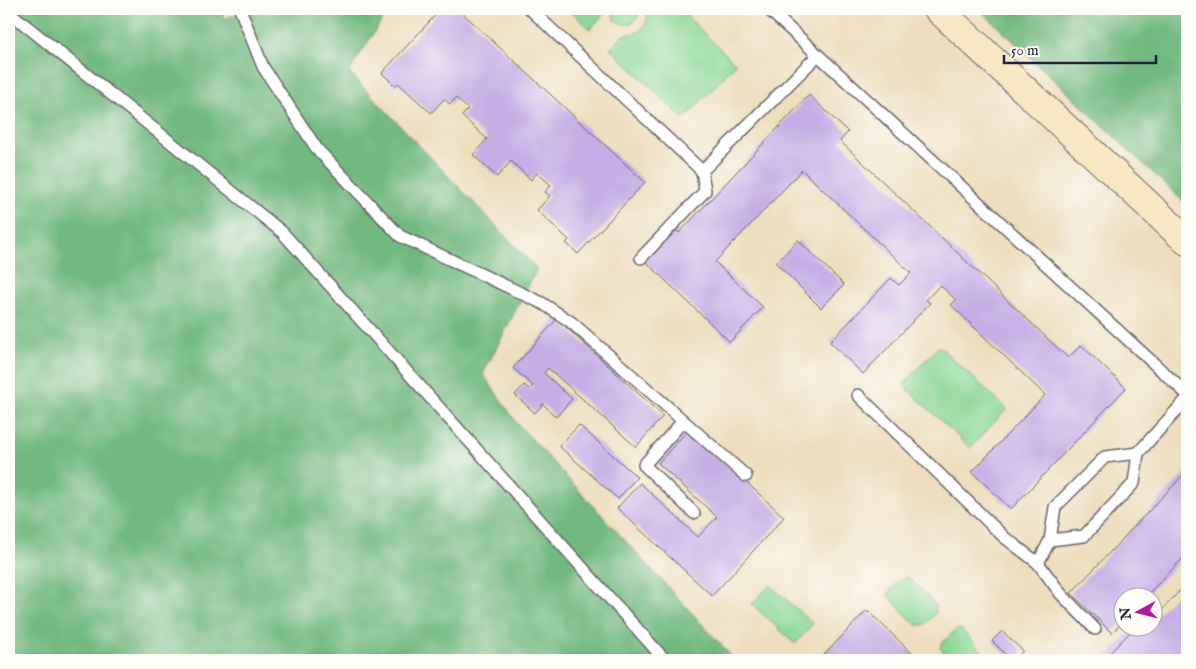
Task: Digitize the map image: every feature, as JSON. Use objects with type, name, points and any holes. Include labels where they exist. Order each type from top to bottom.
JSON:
[{"type":"main road","points":[[938,9],[1187,241]]},
{"type":"lane","points":[[240,9],[263,67],[318,149],[400,236],[542,303],[571,322],[746,476]]},
{"type":"lane","points":[[530,9],[702,171],[705,191],[641,258]]},
{"type":"lane","points":[[768,9],[1187,394]]},
{"type":"lane","points":[[9,12],[282,232],[665,660]]},
{"type":"lane","points":[[702,171],[818,55]]},
{"type":"lane","points":[[858,394],[1004,537],[1038,563],[1061,594],[1095,629]]},
{"type":"lane","points":[[1050,540],[1084,536],[1134,482],[1138,453],[1187,399]]},
{"type":"lane","points":[[683,421],[644,465],[694,513]]},
{"type":"lane","points":[[1038,563],[1050,540],[1055,508],[1105,457],[1138,453]]},
{"type":"green space","points":[[9,9],[221,9],[224,19],[252,9],[389,9],[349,72],[537,269],[483,374],[516,422],[735,660],[9,660]]},
{"type":"green space","points":[[569,9],[603,9],[603,15],[590,29]]},
{"type":"green space","points":[[612,9],[639,9],[637,18],[634,21],[623,24],[615,20]]},
{"type":"green space","points":[[648,9],[679,9],[736,64],[684,119],[610,48],[623,35],[636,33],[643,28],[647,21]]},
{"type":"green space","points":[[979,9],[1187,9],[1187,205]]},
{"type":"green space","points":[[939,346],[1007,409],[970,448],[903,385]]},
{"type":"green space","points":[[904,577],[909,578],[935,604],[936,613],[924,625],[916,625],[888,596],[889,591]]},
{"type":"green space","points":[[770,585],[813,624],[795,644],[752,604]]},
{"type":"green space","points":[[957,629],[962,630],[990,660],[952,660],[940,648],[942,643]]},
{"type":"building","points":[[441,9],[458,9],[645,182],[578,254],[566,243],[569,240],[537,210],[550,196],[545,192],[551,185],[537,173],[531,180],[511,161],[497,177],[473,155],[487,139],[462,116],[468,109],[456,98],[450,104],[444,99],[431,113],[398,83],[395,86],[382,73]]},
{"type":"building","points":[[809,95],[848,132],[840,141],[1068,358],[1081,345],[1126,388],[1011,509],[972,472],[1045,395],[951,305],[956,300],[940,285],[926,300],[930,303],[863,374],[830,342],[891,278],[899,285],[911,273],[802,170],[715,262],[763,307],[730,342],[644,260],[674,228],[679,233]]},
{"type":"building","points":[[798,240],[844,285],[821,308],[776,263]]},
{"type":"building","points":[[557,319],[663,416],[636,447],[548,368],[544,373],[572,399],[556,417],[543,404],[535,413],[515,395],[524,385],[529,389],[533,386],[513,368]]},
{"type":"building","points":[[579,425],[637,477],[618,499],[559,446]]},
{"type":"building","points":[[689,429],[784,517],[712,596],[617,508],[640,483],[698,537],[717,517],[658,463]]},
{"type":"building","points":[[1187,471],[1187,554],[1156,586],[1114,586],[1114,631],[1112,633],[1071,593]]},
{"type":"building","points":[[1187,583],[1187,660],[1103,660],[1126,636],[1164,636],[1164,608]]},
{"type":"building","points":[[867,610],[919,660],[819,660]]},
{"type":"building","points":[[1002,631],[1023,651],[1014,660],[1011,660],[992,641]]}]
